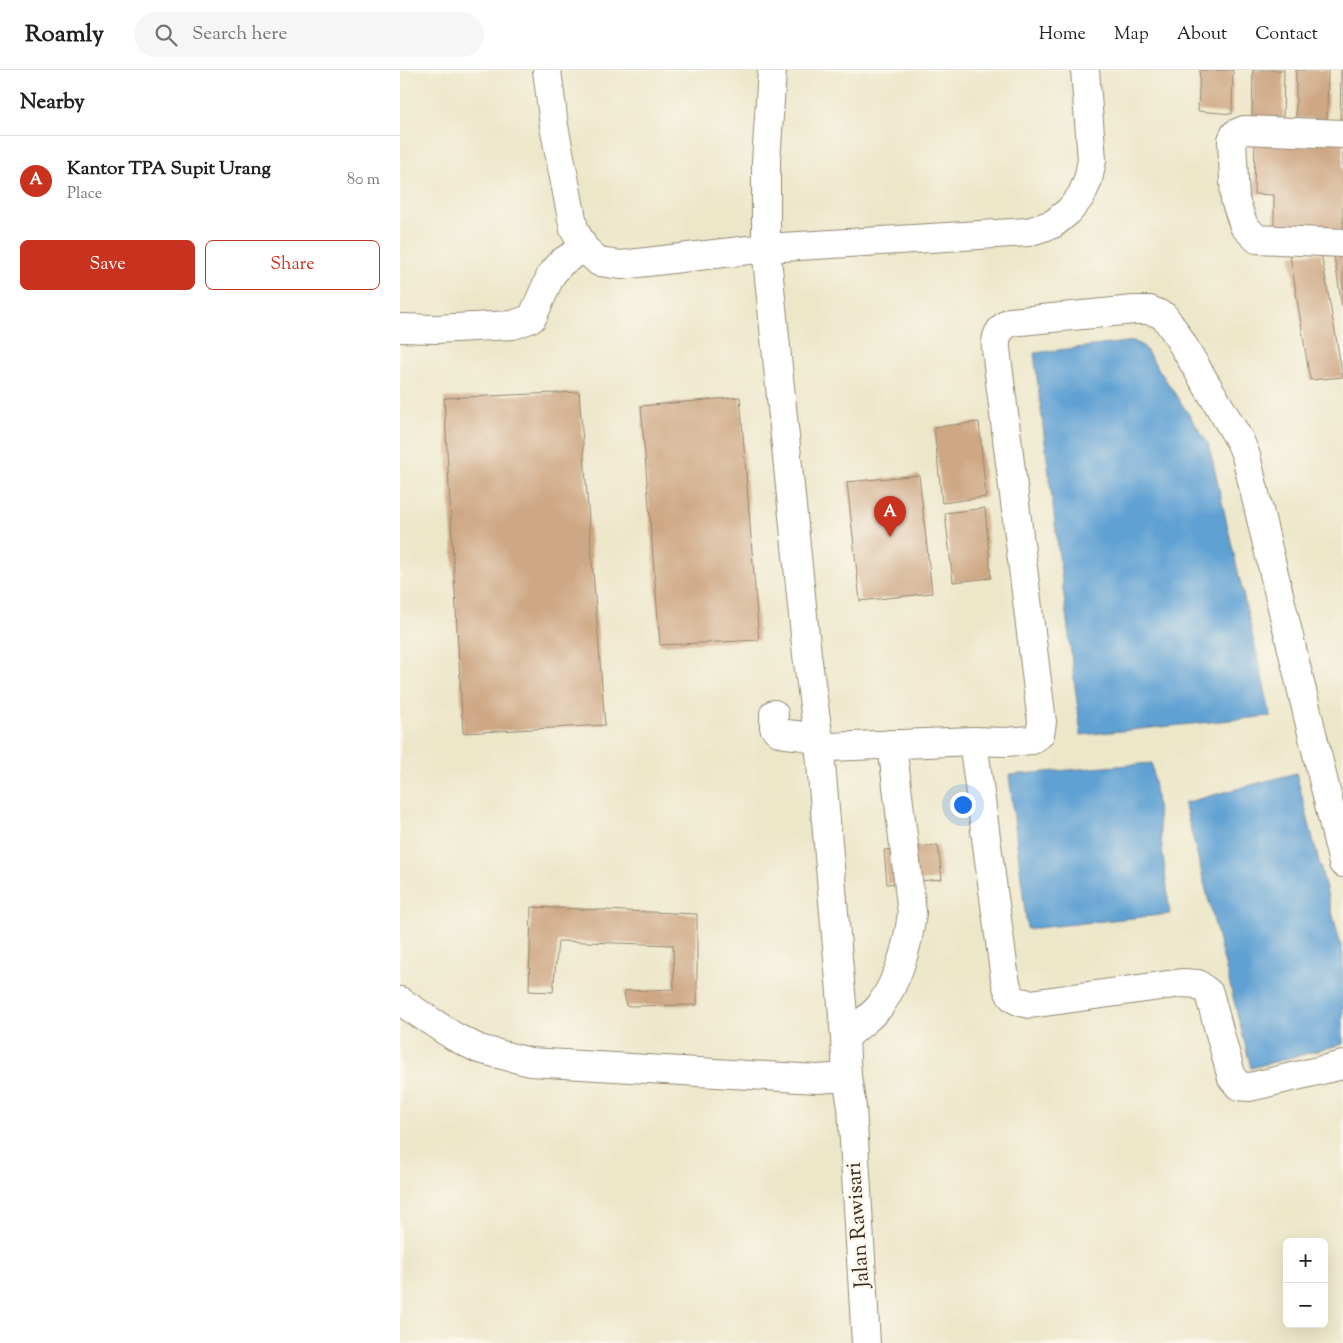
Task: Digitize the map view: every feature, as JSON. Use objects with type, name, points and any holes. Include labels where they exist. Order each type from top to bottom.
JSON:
[{"type":"street","points":[[547,70],[554,126],[574,229],[584,248],[599,262],[621,265],[766,248],[1028,232],[1052,224],[1068,211],[1081,196],[1088,180],[1092,160],[1085,70]]},
{"type":"street","name":"Jalan Rawisari","points":[[772,70],[766,162],[766,248],[807,655],[818,741],[847,1077],[852,1108],[866,1343]]},
{"type":"street","points":[[1343,134],[1244,130],[1235,134],[1232,140],[1235,200],[1244,226],[1257,238],[1343,244]]},
{"type":"street","points":[[400,328],[436,329],[513,325],[532,318],[550,275],[562,262],[584,248]]},
{"type":"street","points":[[774,714],[774,727],[779,732],[804,736],[830,747],[973,741],[1005,742],[1032,740],[1040,734],[1042,722],[995,342],[998,332],[1010,322],[1150,310],[1164,316],[1174,330],[1240,441],[1246,456],[1343,863]]},
{"type":"street","points":[[973,741],[1005,979],[1009,994],[1017,1002],[1030,1004],[1182,983],[1198,984],[1208,993],[1232,1078],[1239,1086],[1250,1087],[1343,1065]]},
{"type":"street","points":[[845,1038],[879,1007],[898,971],[909,936],[912,913],[892,744]]},
{"type":"street","points":[[400,1001],[455,1037],[471,1045],[530,1062],[817,1079],[847,1077]]},
{"type":"water","points":[[1134,341],[1144,347],[1209,445],[1271,716],[1081,735],[1034,353]]},
{"type":"water","points":[[1152,763],[1170,914],[1027,929],[1009,775]]},
{"type":"water","points":[[1296,773],[1343,954],[1343,1044],[1251,1068],[1184,803]]},
{"type":"building","points":[[1200,70],[1233,70],[1232,114],[1198,111]]},
{"type":"building","points":[[1253,70],[1284,70],[1283,118],[1252,117]]},
{"type":"building","points":[[1296,70],[1328,70],[1327,119],[1296,118]]},
{"type":"building","points":[[1341,70],[1343,70],[1343,122],[1340,122]]},
{"type":"building","points":[[1255,137],[1343,141],[1343,231],[1274,227],[1274,195],[1254,194]]},
{"type":"building","points":[[1321,253],[1343,377],[1310,380],[1290,255]]},
{"type":"building","points":[[1343,255],[1343,306],[1342,306],[1334,256]]},
{"type":"building","points":[[579,392],[605,725],[463,733],[444,398]]},
{"type":"building","points":[[740,397],[759,640],[660,645],[641,406]]},
{"type":"building","points":[[979,422],[986,497],[942,503],[934,427]]},
{"type":"building","points":[[919,475],[932,593],[860,601],[847,482]]},
{"type":"building","points":[[985,508],[991,578],[953,582],[945,513]]},
{"type":"building","points":[[938,845],[942,879],[887,884],[884,850]]},
{"type":"building","points":[[531,907],[697,914],[697,1005],[626,1006],[624,991],[674,989],[673,945],[558,941],[553,992],[529,991]]},
{"type":"place","name":"Kantor TPA Supit Urang","points":[[890,537]]}]
